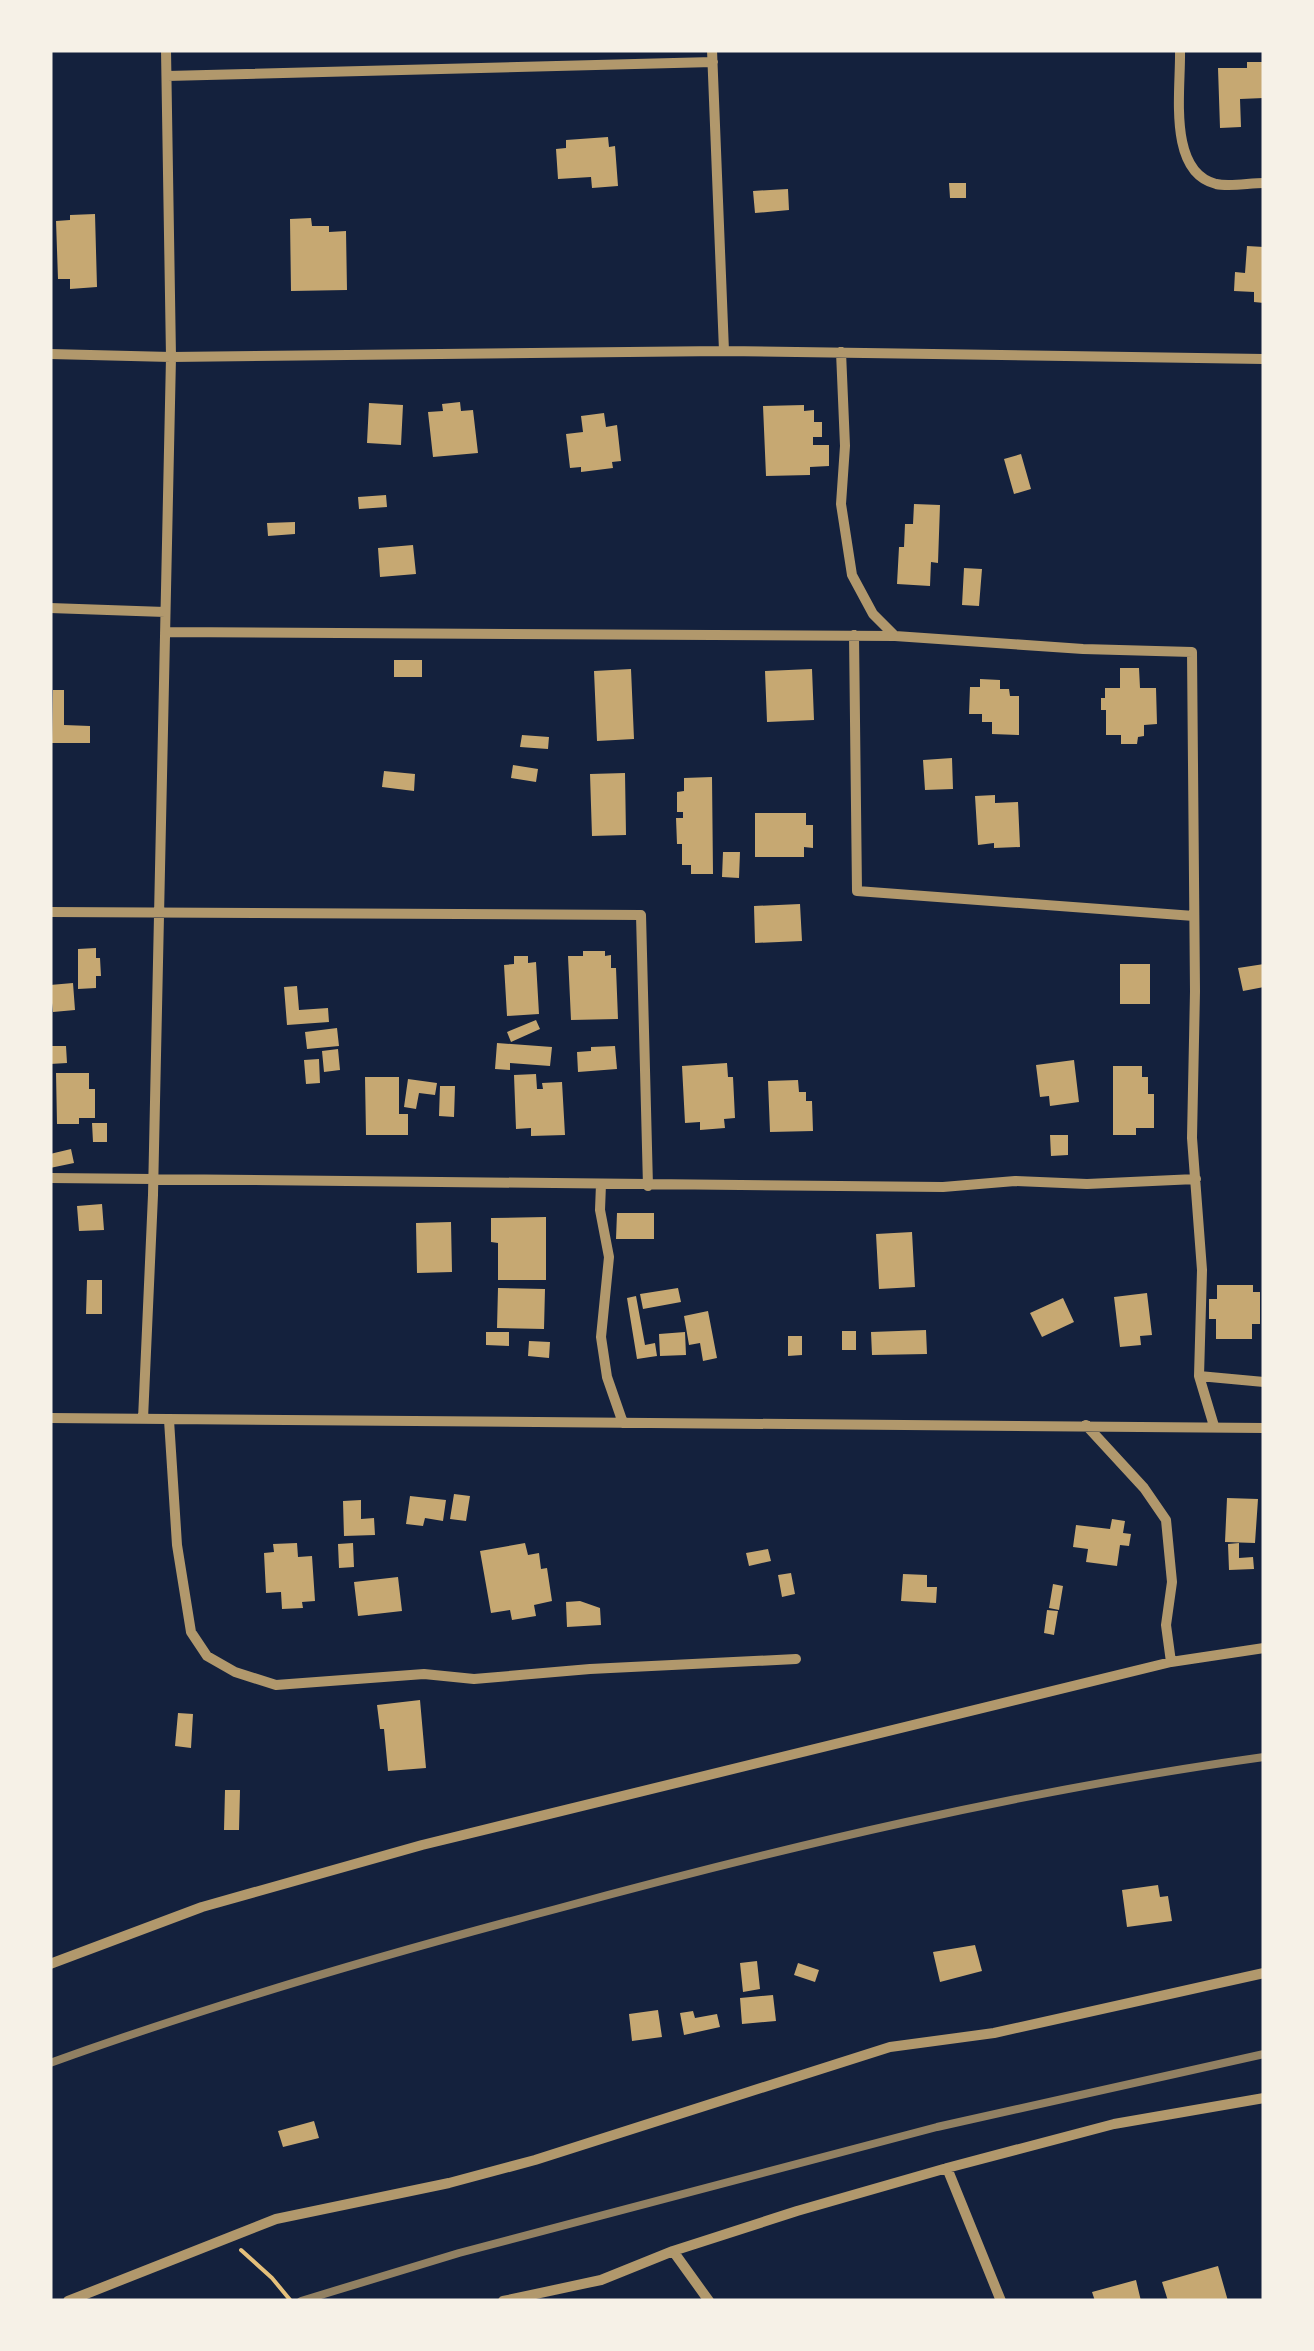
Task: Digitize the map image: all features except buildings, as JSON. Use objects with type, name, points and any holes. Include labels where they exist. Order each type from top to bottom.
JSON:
[{"type":"street","points":[[143,1419],[153,1178],[171,357],[166,50]]},
{"type":"street","points":[[1180,50],[1182,151],[1193,173],[1217,184],[1264,183]]},
{"type":"street","points":[[167,76],[712,56],[724,350]]},
{"type":"street","points":[[50,354],[171,357],[724,350],[1264,358]]},
{"type":"street","points":[[842,352],[845,446],[841,504],[852,575],[873,614],[895,636]]},
{"type":"street","points":[[50,608],[165,612]]},
{"type":"street","points":[[165,632],[854,635],[1192,652],[1192,1121],[1202,1270],[1199,1376],[1214,1426]]},
{"type":"street","points":[[854,635],[857,890],[1194,916]]},
{"type":"street","points":[[50,912],[641,916],[648,1186]]},
{"type":"street","points":[[50,1178],[943,1187],[1014,1181],[1087,1184],[1196,1179]]},
{"type":"street","points":[[601,1184],[600,1210],[608,1257],[600,1337],[607,1377],[623,1423]]},
{"type":"street","points":[[1199,1376],[1264,1382]]},
{"type":"street","points":[[50,1418],[1264,1428]]},
{"type":"street","points":[[169,1420],[178,1545],[192,1632],[206,1656],[235,1672],[276,1685],[409,1674],[474,1679],[796,1659]]},
{"type":"street","points":[[1086,1425],[1144,1488],[1166,1520],[1172,1582],[1166,1624],[1171,1662]]},
{"type":"street","points":[[50,1964],[202,1907],[422,1845],[1171,1662],[1264,1648]]},
{"type":"street","points":[[68,2301],[276,2219],[535,2160],[890,2047],[994,2033],[1264,1972]]},
{"type":"street","points":[[503,2301],[600,2280],[673,2251],[796,2211],[947,2168],[1114,2124],[1264,2098]]},
{"type":"street","points":[[947,2168],[1002,2301]]},
{"type":"street","points":[[673,2251],[709,2301]]},
{"type":"path","points":[[226,2237],[272,2278],[291,2301]]},
{"type":"railway","points":[[50,2063],[365,1962],[731,1863],[996,1803],[1264,1757]]},
{"type":"railway","points":[[301,2301],[459,2253],[937,2127],[1264,2054]]}]
